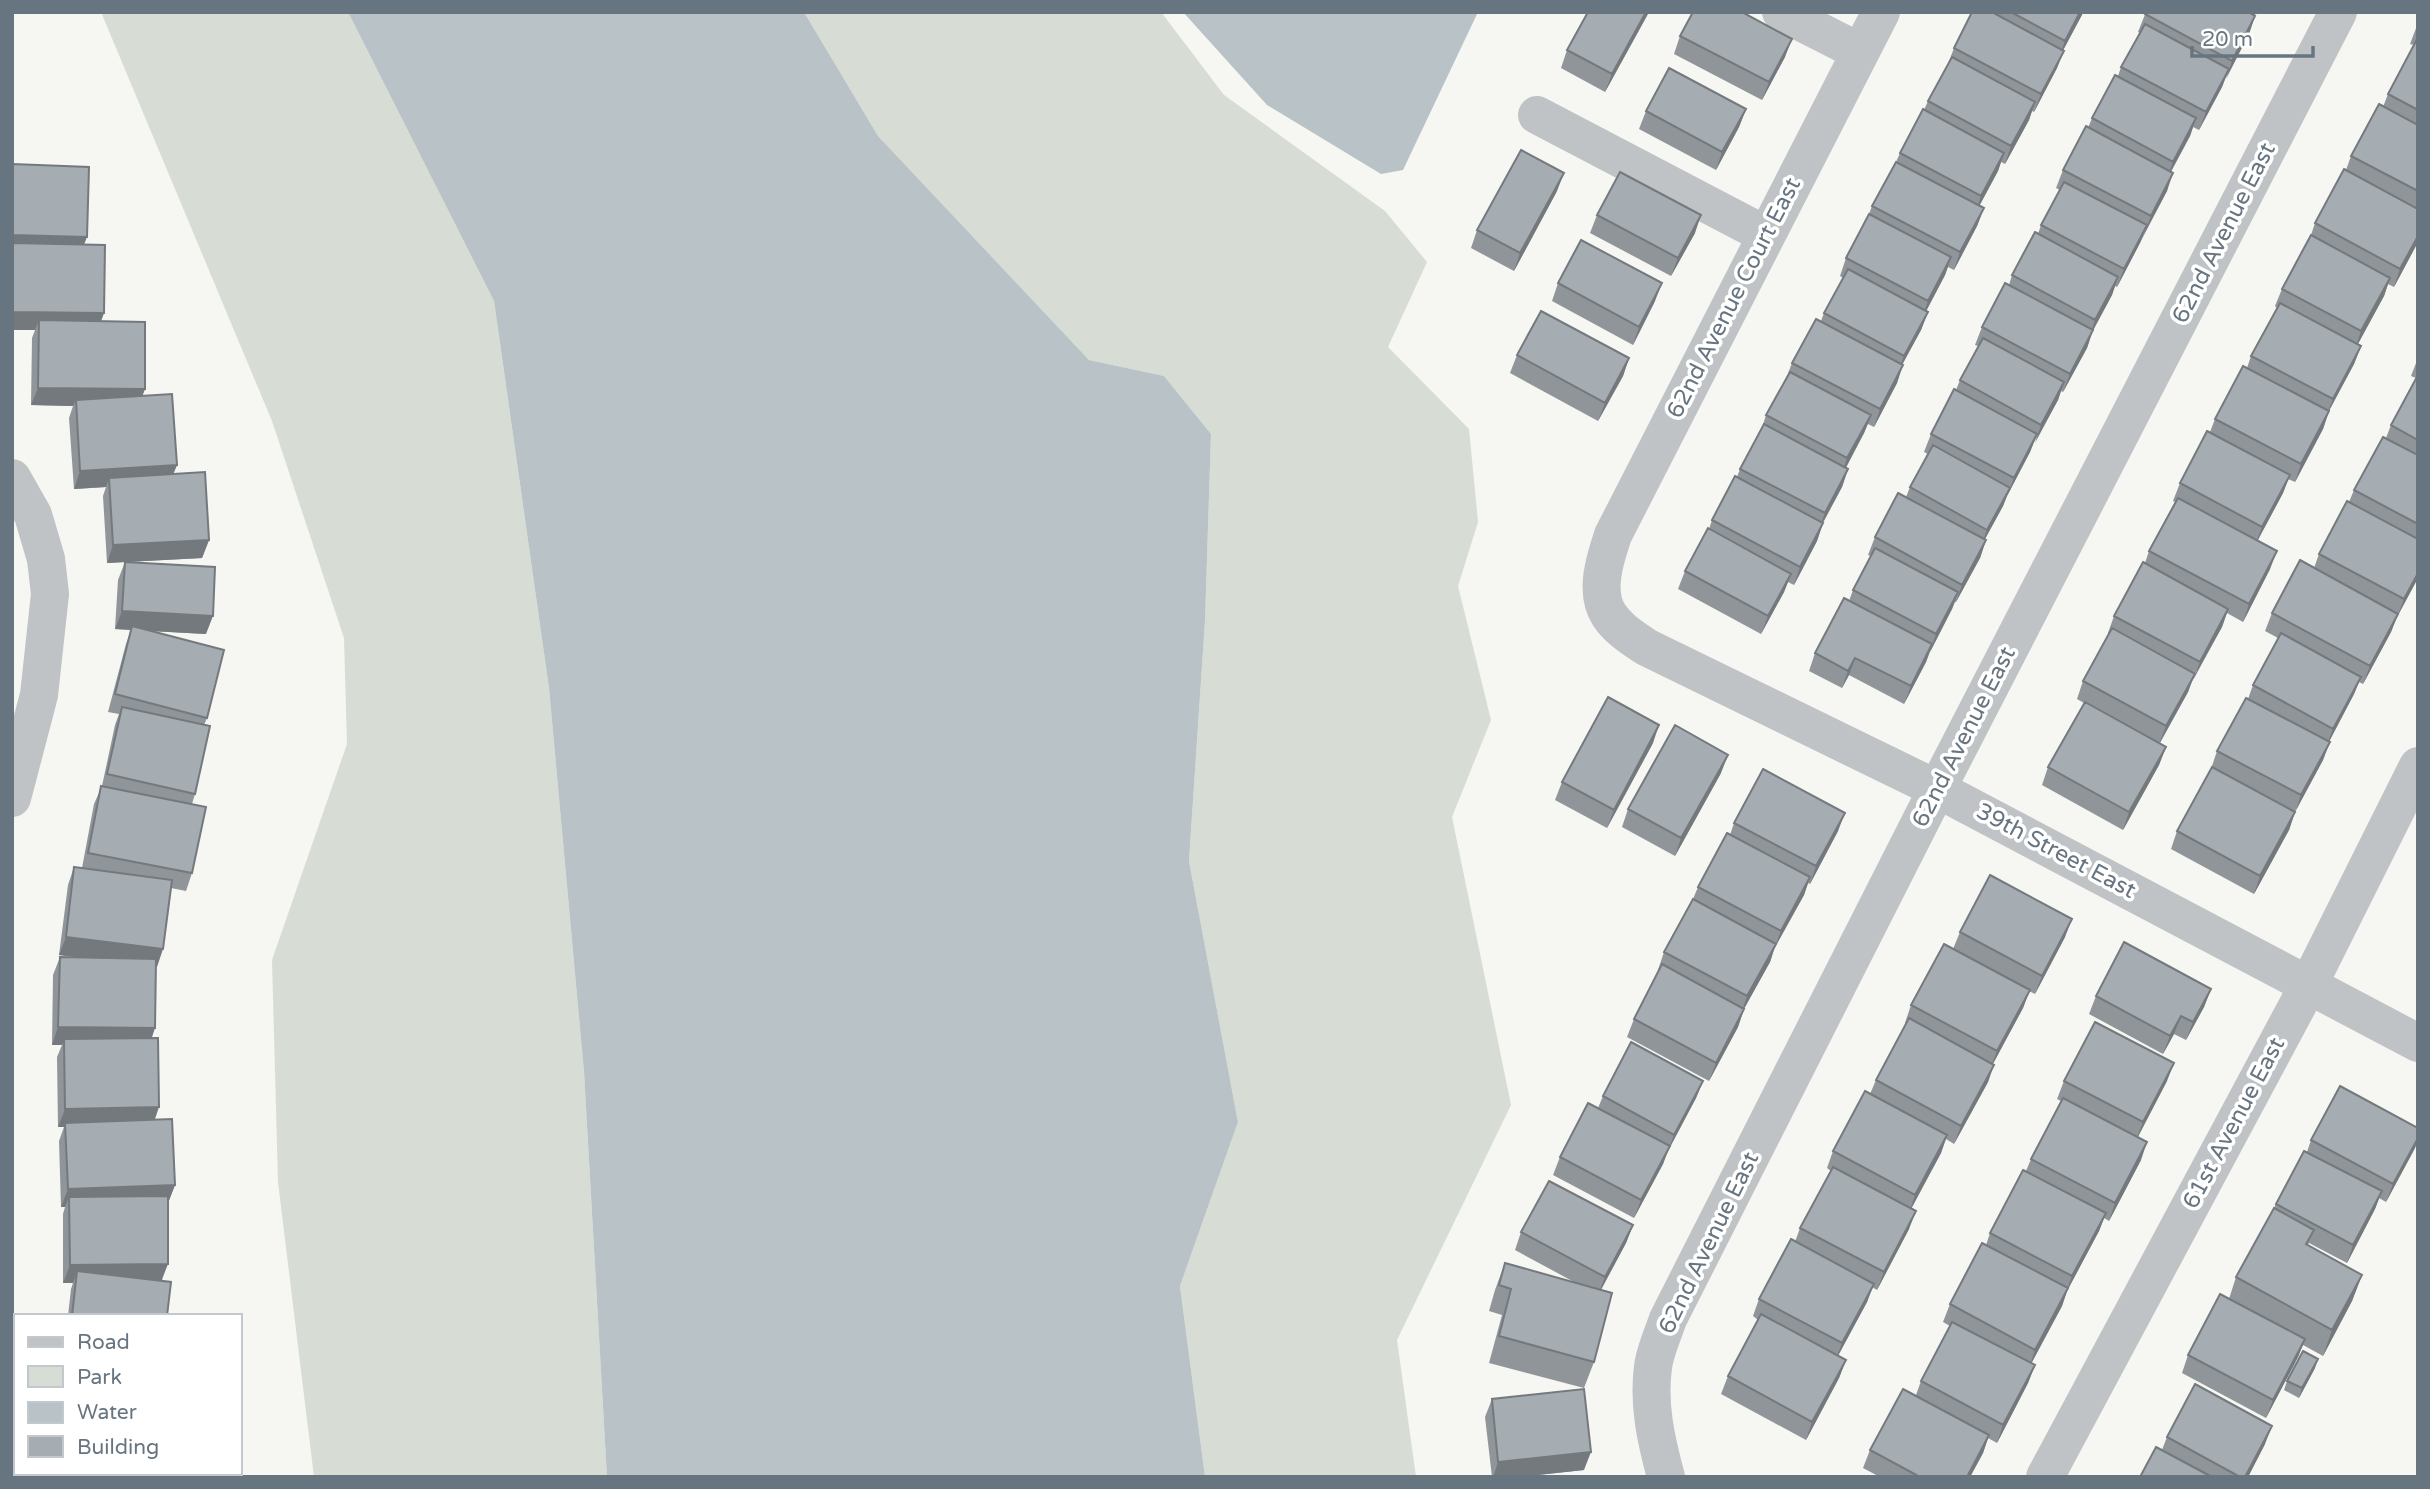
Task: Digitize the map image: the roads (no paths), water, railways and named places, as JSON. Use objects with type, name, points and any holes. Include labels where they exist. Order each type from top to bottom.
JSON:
[{"type":"street","points":[[1782,12],[1860,52]]},
{"type":"street","name":"62nd Avenue Court East","points":[[1602,588],[1603,566],[1613,536],[1881,12]]},
{"type":"street","name":"62nd Avenue East","points":[[1666,1477],[1651,1405],[1653,1364],[1668,1319],[1937,789],[2338,12]]},
{"type":"street","points":[[1537,115],[1766,235]]},
{"type":"street","points":[[12,798],[39,695],[50,594],[46,559],[33,515],[15,481]]},
{"type":"street","name":"39th Street East","points":[[1602,588],[1608,614],[1621,629],[1646,648],[1937,789],[2418,1043]]},
{"type":"street","name":"61st Avenue East","points":[[2045,1477],[2309,984],[2418,766]]},
{"type":"water","points":[[348,12],[804,12],[878,136],[1089,360],[1164,376],[1211,434],[1205,621],[1189,861],[1238,1122],[1180,1286],[1205,1477],[607,1477],[584,1072],[549,688],[494,301]]},
{"type":"water","points":[[1183,12],[1478,12],[1403,170],[1381,174],[1267,105]]}]
